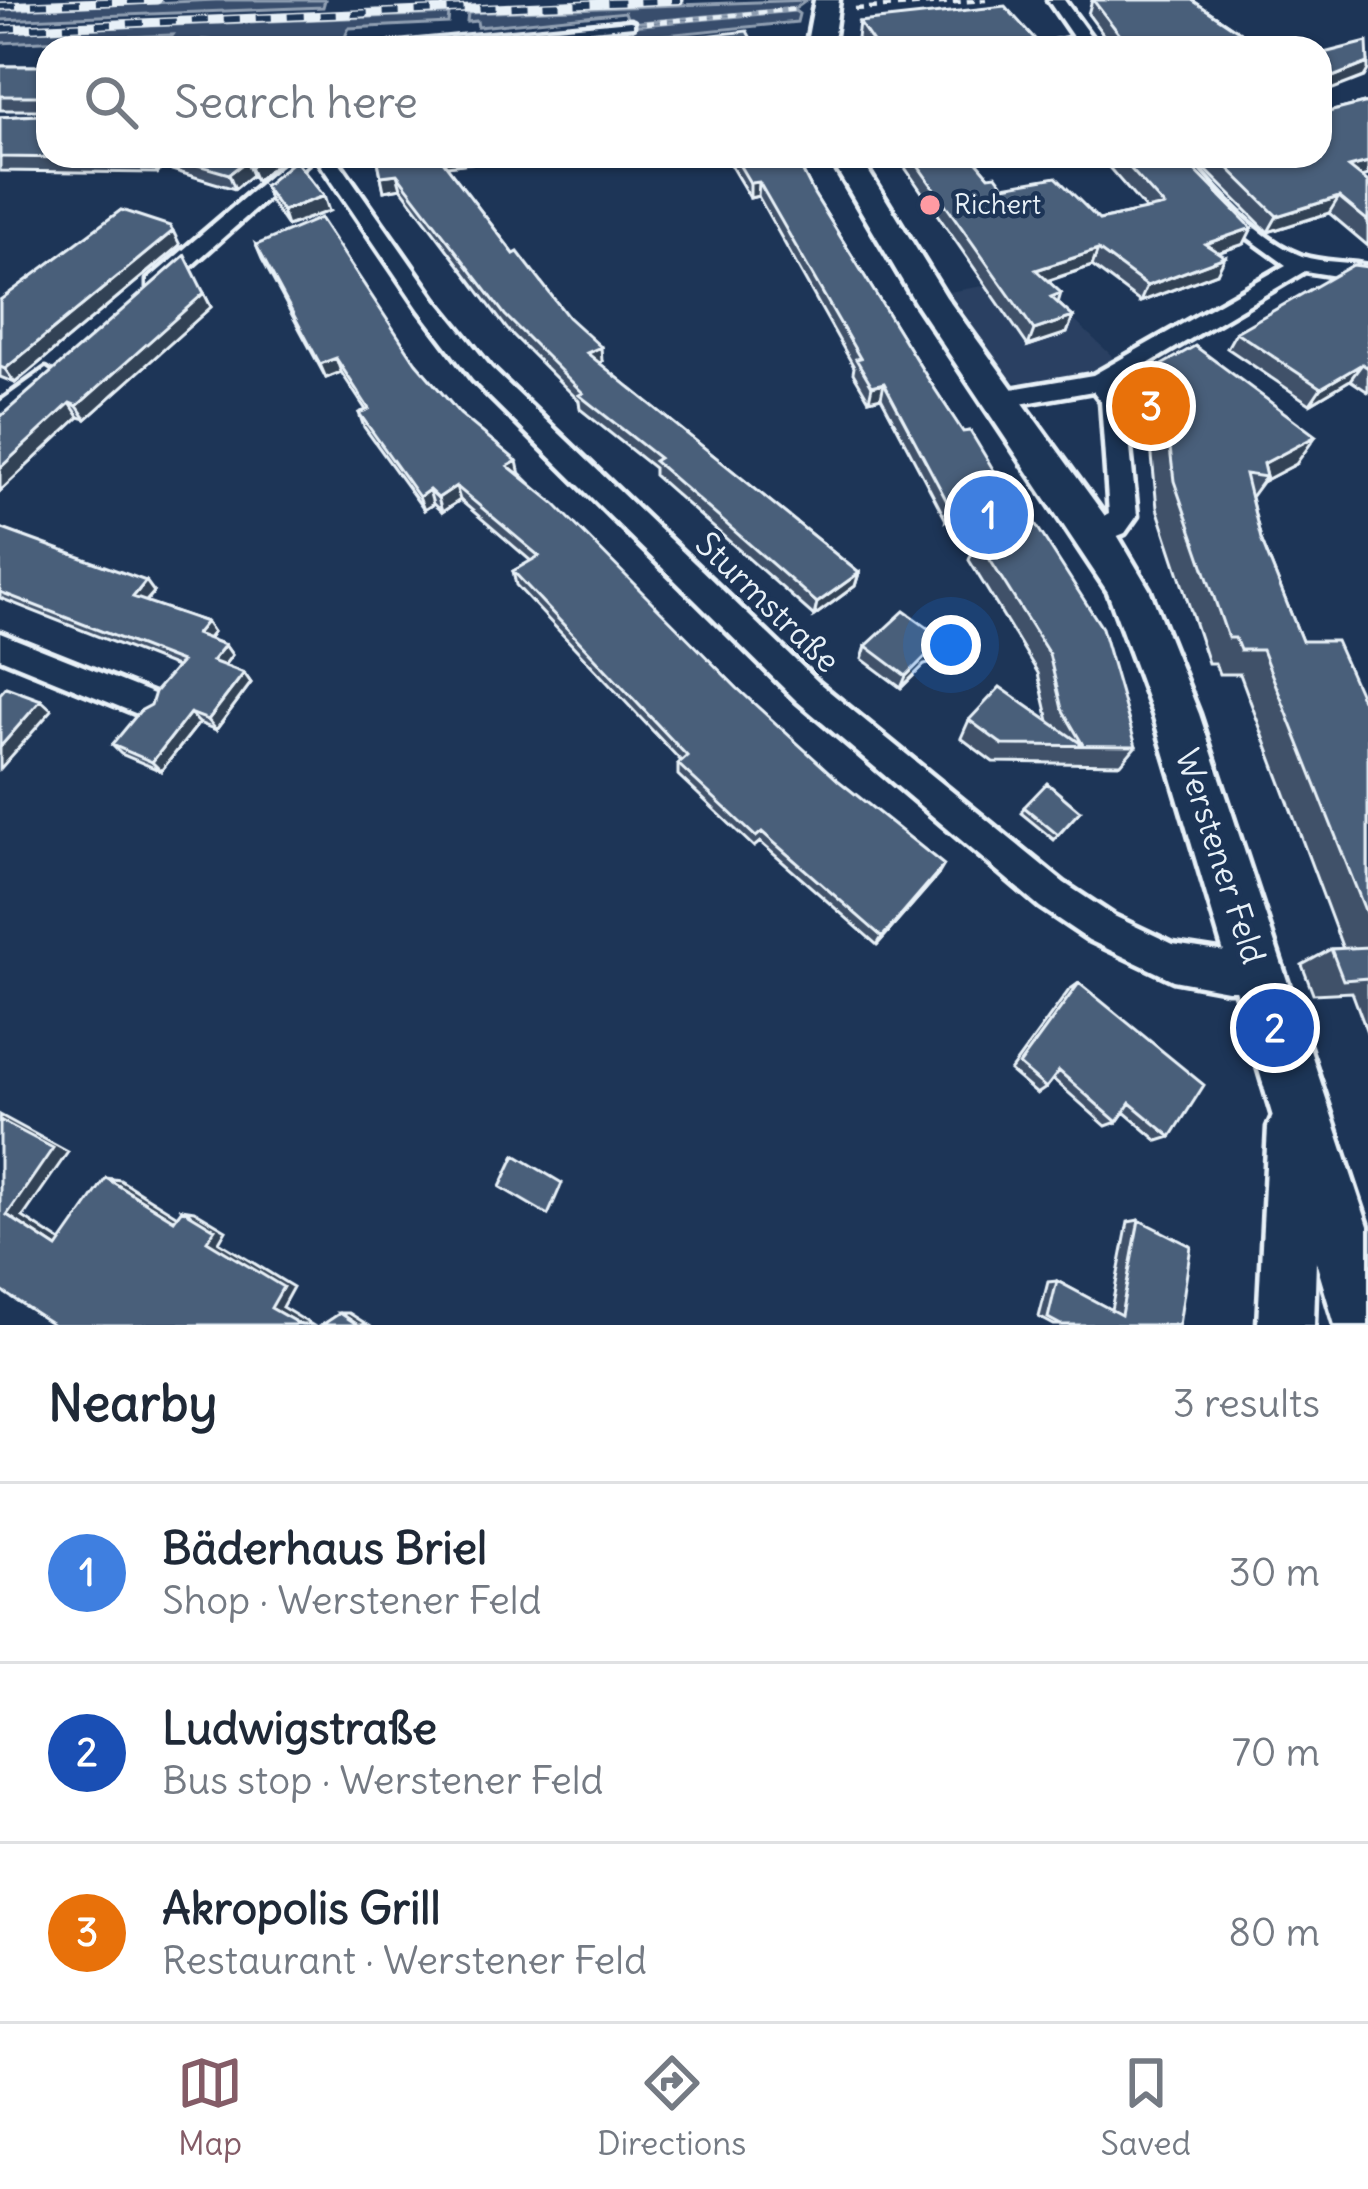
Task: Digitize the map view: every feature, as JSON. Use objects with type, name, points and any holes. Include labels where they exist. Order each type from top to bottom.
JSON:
[{"type":"main road","points":[[825,36],[840,4]]},
{"type":"main road","name":"Werstener Feld","points":[[849,168],[997,399],[1095,533],[1142,619],[1365,1308]]},
{"type":"street","points":[[1056,0],[1081,36]]},
{"type":"street","points":[[141,298],[291,168]]},
{"type":"street","name":"Sturmstraße","points":[[333,168],[427,304],[482,374],[808,692],[1052,895],[1094,924],[1152,956],[1191,970],[1258,972]]},
{"type":"street","points":[[1188,168],[1270,247],[1300,264],[1337,265],[1368,274]]},
{"type":"street","points":[[997,399],[1099,382],[1284,278],[1300,264]]},
{"type":"street","points":[[0,416],[71,357]]},
{"type":"street","points":[[1095,533],[1115,526],[1123,516],[1113,400],[1099,382]]},
{"type":"street","points":[[0,645],[145,704]]},
{"type":"street","points":[[1286,1325],[1295,1098]]},
{"type":"lane","points":[[506,36],[630,24]]},
{"type":"path","points":[[840,4],[986,0]]},
{"type":"path","points":[[630,24],[797,9]]},
{"type":"shaded area","points":[[325,0],[323,7],[0,20],[0,10]]},
{"type":"shaded area","points":[[807,0],[796,8],[629,23],[625,12],[478,27],[477,21],[467,22],[468,13]]},
{"type":"shaded area","points":[[449,14],[448,23],[349,28],[345,36],[36,36],[36,41],[0,43],[0,32]]},
{"type":"shaded area","points":[[799,14],[797,22],[655,36],[634,36],[631,26]]},
{"type":"shaded area","points":[[1029,278],[1111,355],[1116,370],[1051,388],[1005,379],[937,294]]},
{"type":"building","points":[[1093,0],[1192,0],[1246,36],[1121,36]]},
{"type":"building","points":[[1005,6],[1032,36],[869,36],[859,22]]},
{"type":"building","points":[[747,31],[750,36],[704,36]]},
{"type":"building","points":[[1367,42],[1368,63],[1332,77],[1332,51]]},
{"type":"building","points":[[0,66],[36,66],[36,96],[0,96]]},
{"type":"building","points":[[1368,102],[1368,162],[1349,167],[1368,182],[1368,221],[1339,197],[1277,216],[1228,168],[1332,168],[1332,111]]},
{"type":"building","points":[[36,115],[36,157],[0,157],[0,117]]},
{"type":"building","points":[[285,168],[301,168],[324,196],[282,211],[264,186]]},
{"type":"building","points":[[379,168],[448,168],[514,254],[518,252],[568,317],[601,347],[587,353],[859,573],[817,603],[654,461],[659,458],[579,395],[583,393],[505,315],[397,174],[381,176]]},
{"type":"building","points":[[741,168],[801,168],[925,374],[963,432],[970,431],[996,474],[950,507],[884,383],[872,386],[759,182],[750,183]]},
{"type":"building","points":[[919,168],[982,168],[1004,186],[1056,177],[1099,220],[1164,206],[1130,168],[1193,168],[1252,228],[1205,244],[1225,257],[1147,286],[1098,250],[1036,270],[1061,293],[1051,297],[1073,317],[1034,330]]},
{"type":"building","points":[[121,210],[173,231],[5,369],[0,367],[0,300]]},
{"type":"building","points":[[320,218],[416,363],[460,414],[517,461],[508,466],[555,504],[737,688],[839,781],[944,865],[882,937],[762,832],[756,837],[678,764],[687,756],[513,571],[539,556],[456,486],[438,498],[429,490],[419,497],[359,413],[369,409],[336,358],[320,364],[256,245]]},
{"type":"building","points":[[185,255],[204,293],[77,406],[70,403],[0,468],[0,417]]},
{"type":"building","points":[[1353,265],[1368,267],[1368,368],[1362,364],[1321,388],[1236,332]]},
{"type":"building","points":[[1195,346],[1316,436],[1263,464],[1266,477],[1245,474],[1261,539],[1302,641],[1336,641],[1368,713],[1368,918],[1262,650],[1240,650],[1235,638],[1228,638],[1174,481],[1160,366]]},
{"type":"building","points":[[1020,500],[1102,628],[1136,746],[1003,745],[969,720],[1000,687],[1083,745],[1062,709],[1049,654],[977,539]]},
{"type":"building","points":[[0,528],[146,581],[133,597],[206,622],[196,634],[225,645],[212,661],[244,673],[208,720],[190,713],[152,762],[112,745],[140,711],[151,705],[155,692],[181,662],[0,592]]},
{"type":"building","points":[[904,611],[953,646],[929,653],[906,676],[866,646]]},
{"type":"building","points":[[6,687],[41,700],[0,747],[0,694]]},
{"type":"building","points":[[1047,783],[1080,811],[1058,835],[1024,807]]},
{"type":"building","points":[[1368,947],[1368,978],[1343,980],[1331,949]]},
{"type":"building","points":[[1079,983],[1204,1085],[1171,1137],[1130,1103],[1117,1122],[1059,1071],[1046,1088],[1019,1065]]},
{"type":"building","points":[[0,1120],[53,1148],[7,1215],[57,1248],[106,1178],[174,1220],[182,1209],[215,1229],[207,1241],[283,1287],[271,1308],[301,1325],[54,1325],[0,1290]]},
{"type":"building","points":[[515,1155],[562,1183],[548,1215],[500,1187]]},
{"type":"building","points":[[1139,1220],[1191,1246],[1179,1325],[1061,1325],[1048,1318],[1057,1281],[1121,1315]]},
{"type":"building","points":[[340,1313],[358,1325],[322,1325]]},
{"type":"railway","points":[[0,6],[157,0]]},
{"type":"railway","points":[[0,29],[680,0]]},
{"type":"place","name":"Richert","points":[[930,205]]},
{"type":"place","name":"Akropolis Grill","points":[[1151,406]]},
{"type":"place","name":"Bäderhaus Briel","points":[[989,515]]},
{"type":"place","name":"Ludwigstraße","points":[[1275,1028]]}]
